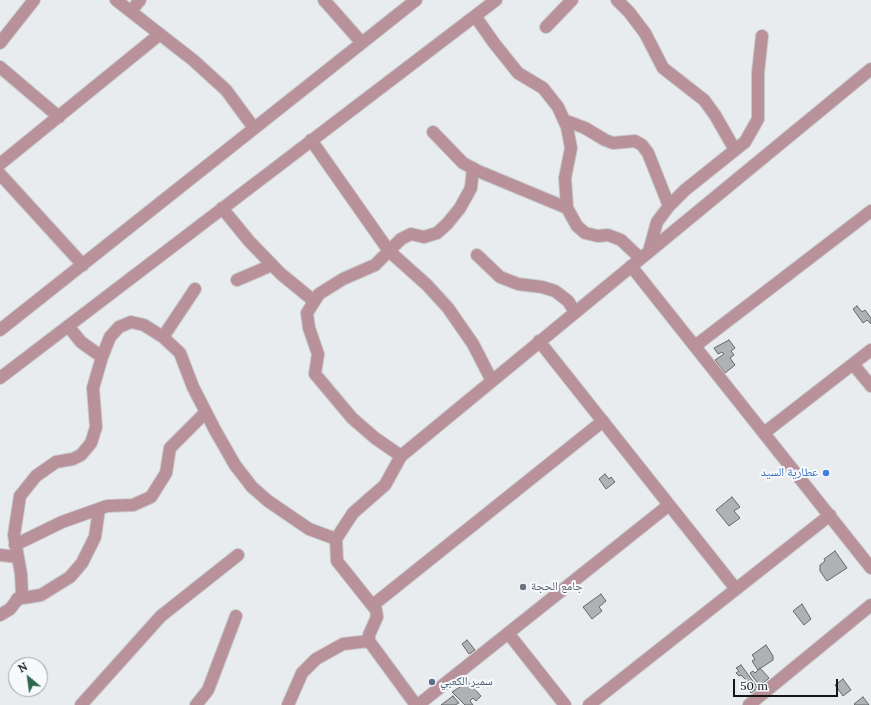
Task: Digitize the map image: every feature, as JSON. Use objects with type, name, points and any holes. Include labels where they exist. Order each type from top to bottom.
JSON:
[{"type":"street","points":[[0,43],[34,0]]},
{"type":"street","points":[[116,0],[193,60],[226,90],[254,128]]},
{"type":"street","points":[[131,12],[140,0]]},
{"type":"street","points":[[324,0],[362,43]]},
{"type":"street","points":[[0,330],[416,0]]},
{"type":"street","points":[[0,378],[496,0]]},
{"type":"street","points":[[546,27],[572,0]]},
{"type":"street","points":[[618,0],[645,33],[655,56],[663,68],[704,100],[715,115],[735,150]]},
{"type":"street","points":[[475,16],[518,73],[543,88],[558,107],[564,120],[571,148],[565,178],[567,208],[577,226],[585,233],[598,236],[608,235],[621,240],[645,254]]},
{"type":"street","points":[[0,164],[160,34]]},
{"type":"street","points":[[645,254],[657,222],[669,206],[684,190],[745,142],[758,119],[758,73],[762,36]]},
{"type":"street","points":[[0,67],[59,117]]},
{"type":"street","points":[[669,505],[417,705],[369,641],[368,636],[377,617],[376,610],[337,561],[336,539],[353,514],[385,485],[401,456],[645,254],[871,70]]},
{"type":"street","points":[[564,120],[585,128],[613,143],[635,141],[642,145],[648,153],[669,206]]},
{"type":"street","points":[[434,132],[463,163],[567,208]]},
{"type":"street","points":[[312,140],[389,251],[427,285],[448,308],[473,344],[492,381]]},
{"type":"street","points":[[401,456],[375,438],[352,418],[315,374],[318,354],[309,328],[307,313],[319,294],[343,280],[375,265],[401,239],[411,234],[424,237],[437,233],[447,224],[460,208],[471,188],[473,168]]},
{"type":"street","points":[[0,174],[83,265]]},
{"type":"street","points":[[222,208],[249,242],[272,265],[314,301]]},
{"type":"street","points":[[695,346],[871,210]]},
{"type":"street","points":[[477,255],[500,277],[518,284],[542,287],[555,291],[568,301],[575,312]]},
{"type":"street","points":[[237,280],[272,265]]},
{"type":"street","points":[[631,266],[871,568]]},
{"type":"street","points":[[163,337],[195,288]]},
{"type":"street","points":[[0,615],[10,609],[22,594],[14,535],[20,496],[36,476],[56,462],[73,459],[81,455],[91,443],[96,427],[93,388],[102,357],[110,337],[119,327],[131,322],[144,325],[163,337],[180,353],[193,387],[206,412],[235,465],[252,487],[268,501],[309,529],[336,539]]},
{"type":"street","points":[[68,326],[81,342],[102,357]]},
{"type":"street","points":[[540,341],[736,589]]},
{"type":"street","points":[[764,433],[871,350]]},
{"type":"street","points":[[853,364],[871,386]]},
{"type":"street","points":[[0,555],[17,551],[62,522],[107,506],[134,505],[151,497],[166,472],[170,448],[206,412]]},
{"type":"street","points":[[373,605],[603,421]]},
{"type":"street","points":[[17,599],[41,595],[70,577],[82,563],[95,537],[99,509]]},
{"type":"street","points":[[588,705],[830,515]]},
{"type":"street","points":[[81,705],[161,616],[238,555]]},
{"type":"street","points":[[749,705],[871,604]]},
{"type":"street","points":[[196,705],[208,690],[236,616]]},
{"type":"street","points":[[508,633],[565,705]]},
{"type":"street","points":[[288,705],[302,672],[316,659],[343,644],[369,641]]},
{"type":"building","points":[[857,306],[862,312],[865,310],[871,318],[871,324],[867,320],[863,323],[853,309]]},
{"type":"building","points":[[729,340],[735,348],[731,351],[734,355],[730,358],[735,365],[725,373],[715,360],[724,354],[722,352],[718,354],[714,348]]},
{"type":"building","points":[[605,474],[609,479],[611,477],[615,482],[606,489],[599,479]]},
{"type":"building","points":[[732,497],[740,507],[734,511],[740,518],[729,526],[716,510]]},
{"type":"building","points":[[835,551],[847,568],[827,581],[820,571],[820,565],[825,561],[824,559]]},
{"type":"building","points":[[601,594],[606,601],[599,607],[602,611],[592,619],[583,607]]},
{"type":"building","points":[[802,604],[811,619],[804,625],[793,611]]},
{"type":"building","points":[[467,640],[475,650],[469,654],[462,644]]},
{"type":"building","points":[[766,645],[773,656],[773,660],[758,670],[752,661],[755,659],[752,655]]},
{"type":"building","points":[[741,665],[758,688],[751,693],[743,682],[746,680],[741,675],[739,676],[736,673],[739,671],[736,668]]},
{"type":"building","points":[[760,668],[769,678],[760,686],[750,673],[753,671],[755,673]]},
{"type":"building","points":[[843,679],[851,690],[843,696],[835,685]]},
{"type":"building","points":[[468,682],[481,696],[476,701],[473,698],[470,701],[473,705],[465,705],[452,692]]},
{"type":"building","points":[[453,696],[459,703],[455,705],[441,705]]},
{"type":"building","points":[[863,697],[869,705],[854,704]]},
{"type":"place","name":"عطارية السيد","points":[[826,473]]},
{"type":"place","name":"جامع الحجة","points":[[523,587]]},
{"type":"place","name":"سمير الكعبي","points":[[432,682]]}]
